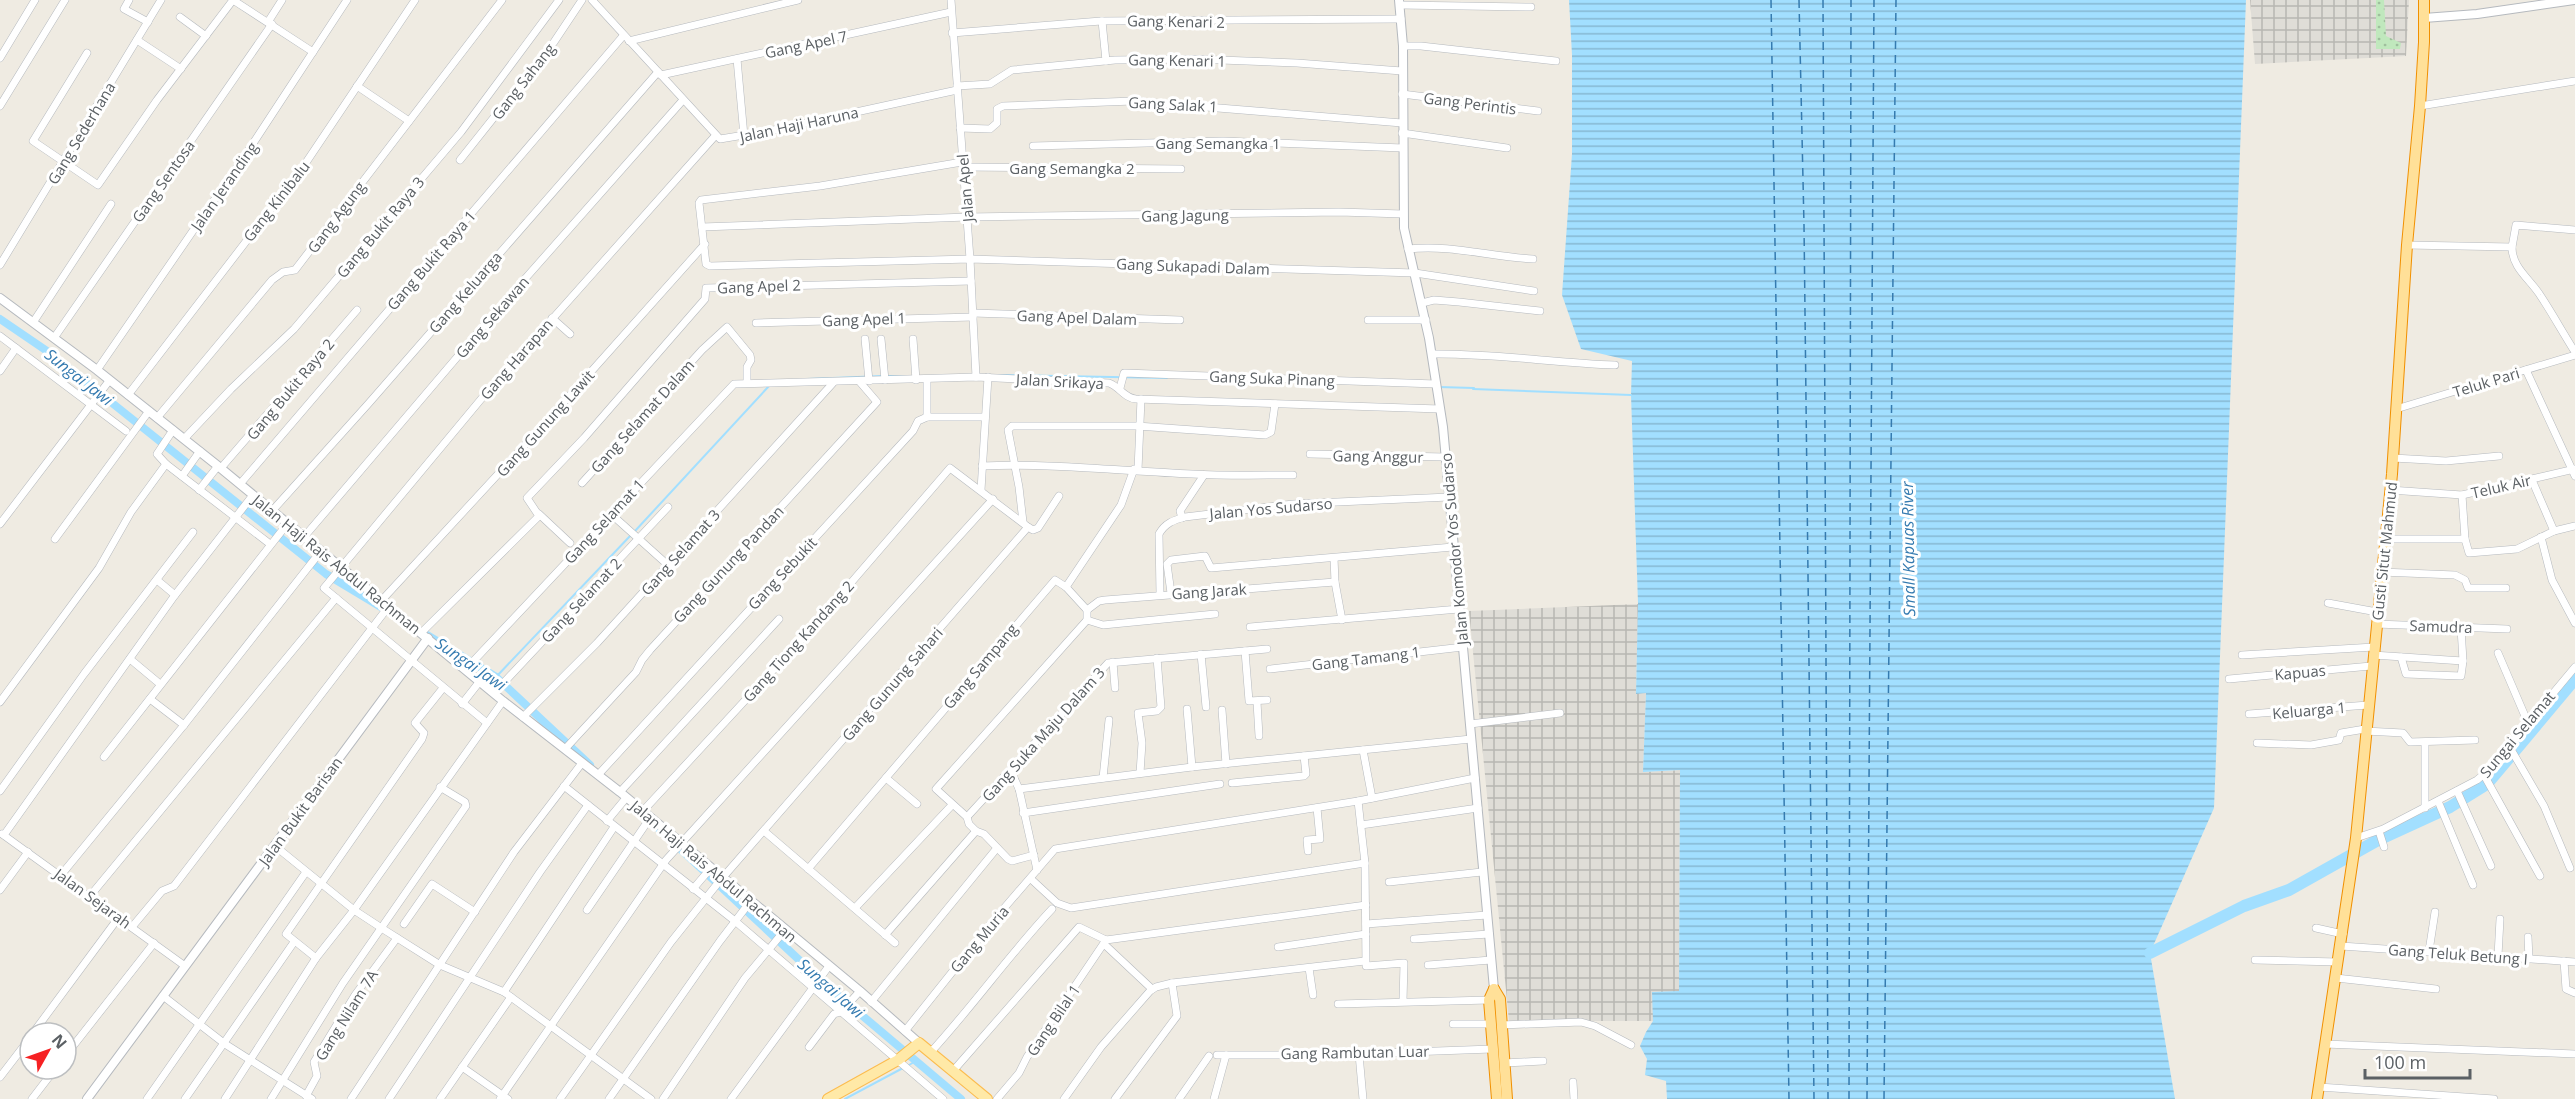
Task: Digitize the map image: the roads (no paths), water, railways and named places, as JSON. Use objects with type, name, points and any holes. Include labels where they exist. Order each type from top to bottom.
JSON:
[{"type":"highway","name":"Gusti Situt Mahmud","points":[[2317,1099],[2355,841],[2390,490],[2407,245],[2420,106],[2424,0]]},
{"type":"highway","points":[[1494,989],[1489,1000],[1504,1063],[1507,1099]]},
{"type":"highway","points":[[1494,989],[1500,999],[1492,1049],[1497,1099]]},
{"type":"main road","points":[[828,1099],[903,1063],[916,1046],[930,1053],[987,1099]]},
{"type":"street","points":[[0,57],[35,0]]},
{"type":"street","points":[[0,106],[65,0]]},
{"type":"street","points":[[129,0],[124,9],[148,21]]},
{"type":"street","name":"Gang Sederhana","points":[[0,265],[161,0]]},
{"type":"street","points":[[87,53],[33,141],[99,185],[233,0],[313,52]]},
{"type":"street","name":"Gang Sentosa","points":[[54,338],[270,23],[282,0]]},
{"type":"street","name":"Jalan Jeranding","points":[[97,370],[248,151],[347,0]]},
{"type":"street","name":"Gang Kinibalu","points":[[128,395],[301,170],[415,0]]},
{"type":"street","name":"Gang Agung","points":[[157,418],[273,280],[283,272],[295,270],[502,0]]},
{"type":"street","name":"Gang Bukit Raya 3","points":[[184,439],[231,389],[294,329],[461,132],[559,0]]},
{"type":"street","name":"Gang Sahang","points":[[460,160],[554,42],[582,0]]},
{"type":"street","points":[[592,0],[715,136]]},
{"type":"street","points":[[626,39],[798,0]]},
{"type":"street","name":"Jalan Apel","points":[[951,0],[962,165],[968,217],[976,377]]},
{"type":"street","points":[[2424,18],[2477,14],[2574,0]]},
{"type":"street","points":[[1400,2],[1463,3],[1531,8]]},
{"type":"street","name":"Jalan Komodor Yos Sudarso","points":[[1400,2],[1403,214],[1408,249],[1426,320],[1440,409],[1494,989]]},
{"type":"street","name":"Gang Apel 7","points":[[660,73],[737,59],[951,12]]},
{"type":"street","points":[[180,17],[206,36]]},
{"type":"street","name":"Gang Kenari 2","points":[[952,33],[1102,21],[1401,19]]},
{"type":"street","points":[[1102,21],[1106,61]]},
{"type":"street","name":"Gang Bukit Raya 1","points":[[240,484],[626,39]]},
{"type":"street","points":[[137,40],[181,69]]},
{"type":"street","points":[[1402,46],[1556,60]]},
{"type":"street","points":[[737,59],[744,136]]},
{"type":"street","name":"Gang Kenari 1","points":[[957,88],[990,84],[1012,70],[1106,61],[1195,59],[1402,70]]},
{"type":"street","name":"Gang Keluarga","points":[[272,511],[660,73]]},
{"type":"street","points":[[2420,106],[2575,81]]},
{"type":"street","points":[[357,86],[409,121]]},
{"type":"street","name":"Jalan Haji Haruna","points":[[715,136],[723,140],[744,136],[957,88]]},
{"type":"street","points":[[0,89],[8,93]]},
{"type":"street","name":"Gang Perintis","points":[[1402,94],[1538,111]]},
{"type":"street","name":"Gang Sekawan","points":[[304,537],[492,315],[683,100]]},
{"type":"street","name":"Gang Salak 1","points":[[960,128],[990,129],[997,123],[997,109],[1003,106],[1133,101],[1402,123]]},
{"type":"street","points":[[1402,133],[1507,148]]},
{"type":"street","name":"Gang Harapan","points":[[336,598],[325,587],[338,570],[482,398],[715,136]]},
{"type":"street","name":"Gang Semangka 1","points":[[1033,146],[1223,141],[1403,148]]},
{"type":"street","name":"Gang Semangka 2","points":[[702,227],[699,203],[701,200],[820,186],[962,165],[1181,169]]},
{"type":"street","points":[[34,321],[111,204]]},
{"type":"street","name":"Gang Jagung","points":[[702,227],[968,217],[1339,212],[1403,214]]},
{"type":"street","points":[[2575,230],[2516,225],[2512,247],[2515,262],[2525,278],[2539,293],[2575,353]]},
{"type":"street","points":[[702,227],[705,244]]},
{"type":"street","name":"Gang Sukapadi Dalam","points":[[705,244],[706,264],[710,266],[970,259],[1415,273],[1534,291]]},
{"type":"street","name":"Gang Gunung Lawit","points":[[382,600],[547,421],[705,244]]},
{"type":"street","points":[[2407,245],[2512,247]]},
{"type":"street","points":[[1408,249],[1446,248],[1509,258],[1533,259]]},
{"type":"street","name":"Gang Apel 2","points":[[539,514],[527,498],[584,438],[705,299],[706,288],[971,280]]},
{"type":"street","name":"Jalan Haji Rais Abdul Rachman","points":[[0,298],[97,370],[107,383],[128,395],[146,414],[157,418],[171,434],[184,439],[197,455],[220,467],[251,497],[304,537],[338,570],[382,600],[388,609],[463,667],[478,683],[494,693],[501,703],[565,749],[580,765],[598,775],[650,818],[707,872],[720,880],[856,995],[871,1002],[905,1031],[916,1046]]},
{"type":"street","points":[[1422,303],[1434,300],[1539,311]]},
{"type":"street","name":"Gang Bukit Raya 2","points":[[201,488],[357,310]]},
{"type":"street","name":"Gang Apel Dalam","points":[[973,315],[1180,320]]},
{"type":"street","name":"Gang Apel 1","points":[[756,322],[973,315]]},
{"type":"street","points":[[552,318],[570,334]]},
{"type":"street","points":[[1368,320],[1426,320]]},
{"type":"street","name":"Gang Selamat Dalam","points":[[582,483],[724,328],[729,328],[750,355],[747,378]]},
{"type":"street","points":[[0,336],[92,402],[126,431]]},
{"type":"street","points":[[865,339],[868,381]]},
{"type":"street","points":[[881,339],[885,380]]},
{"type":"street","points":[[913,339],[916,380]]},
{"type":"street","points":[[0,371],[16,348]]},
{"type":"street","name":"Teluk Pari","points":[[2396,409],[2575,353]]},
{"type":"street","points":[[1432,354],[1498,355],[1561,363],[1615,365]]},
{"type":"street","points":[[2526,370],[2574,471]]},
{"type":"street","name":"Gang Suka Pinang","points":[[1121,381],[1124,373],[1436,384]]},
{"type":"street","name":"Jalan Srikaya","points":[[747,378],[833,383],[976,377],[1109,383],[1121,381],[1130,399],[1440,409]]},
{"type":"street","points":[[988,377],[981,490],[1025,524]]},
{"type":"street","name":"Gang Selamat 1","points":[[463,667],[729,388],[747,378]]},
{"type":"street","points":[[927,379],[927,417],[986,417]]},
{"type":"street","name":"Gang Gunung Pandan","points":[[565,749],[636,672],[650,650],[877,402],[859,381]]},
{"type":"street","points":[[1,519],[107,383]]},
{"type":"street","name":"Gang Selamat 3","points":[[523,717],[669,566],[833,383]]},
{"type":"street","points":[[1034,855],[1010,861],[981,832],[976,831],[969,824],[967,817],[936,788],[1087,620],[1087,610],[1066,587],[1121,505],[1136,469],[1141,399]]},
{"type":"street","points":[[1025,524],[1008,430],[1012,426],[1140,426],[1264,435],[1271,432],[1275,404]]},
{"type":"street","points":[[55,539],[146,414]]},
{"type":"street","name":"Gang Sebukit","points":[[598,775],[913,431],[918,421],[927,417]]},
{"type":"street","points":[[171,434],[158,456],[166,464],[184,473],[272,542]]},
{"type":"street","name":"Gang Anggur","points":[[1310,454],[1445,457]]},
{"type":"street","points":[[184,473],[197,455]]},
{"type":"street","points":[[2393,458],[2446,461],[2499,456]]},
{"type":"street","points":[[0,702],[99,568],[131,512],[166,464]]},
{"type":"street","points":[[981,466],[1014,464],[1136,469],[1204,475],[1293,475]]},
{"type":"street","name":"Gang Tiong Kandang 2","points":[[642,812],[812,628],[950,468],[981,490]]},
{"type":"street","name":"Teluk Air","points":[[2390,490],[2462,495],[2574,471]]},
{"type":"street","points":[[1182,518],[1180,510],[1204,475]]},
{"type":"street","points":[[2532,480],[2554,531]]},
{"type":"street","points":[[2462,495],[2465,539],[2468,552],[2471,553],[2517,549],[2554,531],[2575,526]]},
{"type":"street","name":"Gang Gunung Sahari","points":[[560,1099],[671,942],[720,880],[1025,524],[1033,530],[1038,528],[1059,496]]},
{"type":"street","points":[[2,834],[251,497]]},
{"type":"street","name":"Jalan Yos Sudarso","points":[[1160,594],[1159,534],[1169,523],[1182,518],[1293,504],[1449,497]]},
{"type":"street","points":[[462,1067],[503,1098],[677,846],[993,499]]},
{"type":"street","name":"Gang Selamat 2","points":[[494,693],[668,507]]},
{"type":"street","points":[[425,638],[539,514],[570,543]]},
{"type":"street","points":[[611,514],[669,566]]},
{"type":"street","points":[[104,758],[287,525]]},
{"type":"street","points":[[0,791],[84,674],[193,532]]},
{"type":"street","points":[[2541,537],[2552,580],[2575,623]]},
{"type":"street","points":[[2385,539],[2465,539]]},
{"type":"street","points":[[1171,593],[1167,564],[1172,560],[1205,556],[1211,568],[1453,547]]},
{"type":"street","points":[[61,875],[184,725],[319,554]]},
{"type":"street","points":[[1334,558],[1335,582],[1342,620]]},
{"type":"street","points":[[2381,572],[2455,575],[2465,580],[2468,588],[2506,588]]},
{"type":"street","points":[[157,580],[176,596]]},
{"type":"street","name":"Gang Sampang","points":[[808,869],[1053,580],[1057,580],[1066,587]]},
{"type":"street","name":"Gang Jarak","points":[[1087,610],[1099,601],[1160,594],[1335,582]]},
{"type":"street","points":[[90,896],[336,598],[412,659],[443,688],[489,720]]},
{"type":"street","name":"Samudra","points":[[2328,603],[2376,618],[2461,628],[2507,629]]},
{"type":"street","points":[[132,927],[162,891],[177,882],[388,609]]},
{"type":"street","points":[[1250,627],[1459,609]]},
{"type":"street","points":[[1087,620],[1103,625],[1215,614]]},
{"type":"street","points":[[609,819],[623,798],[779,619]]},
{"type":"street","points":[[2401,657],[2404,673],[2407,674],[2461,676],[2463,661],[2461,628]]},
{"type":"street","name":"Jalan Bukit Barisan","points":[[87,1099],[275,846],[425,638]]},
{"type":"street","name":"Gang Tamang 1","points":[[1270,669],[1463,647]]},
{"type":"street","name":"Gang Suka Maju Dalam 3","points":[[967,817],[1106,664],[1267,649]]},
{"type":"street","points":[[1245,651],[1250,703],[1267,700]]},
{"type":"street","points":[[2498,653],[2528,723]]},
{"type":"street","points":[[1201,654],[1206,707]]},
{"type":"street","points":[[2242,655],[2373,656],[2463,661]]},
{"type":"street","name":"Kapuas","points":[[2229,679],[2373,656]]},
{"type":"street","points":[[1140,773],[1142,743],[1138,713],[1157,711],[1161,707],[1157,658]]},
{"type":"street","points":[[130,659],[160,684]]},
{"type":"street","points":[[1113,662],[1115,688]]},
{"type":"street","name":"Sungai Selamat","points":[[2355,841],[2381,840],[2426,808],[2487,780],[2528,723],[2575,668]]},
{"type":"street","points":[[464,701],[478,683]]},
{"type":"street","points":[[316,958],[286,934],[424,736],[415,723],[443,688]]},
{"type":"street","points":[[150,699],[184,725]]},
{"type":"street","points":[[1257,702],[1258,736]]},
{"type":"street","points":[[225,1099],[316,958],[354,910],[501,703]]},
{"type":"street","name":"Keluarga 1","points":[[2249,714],[2368,705]]},
{"type":"street","points":[[1187,709],[1192,767]]},
{"type":"street","points":[[1222,710],[1226,764]]},
{"type":"street","points":[[1470,724],[1560,713]]},
{"type":"street","points":[[1103,778],[1109,720]]},
{"type":"street","points":[[2257,743],[2311,744],[2339,740],[2341,733],[2365,730],[2403,733],[2408,741],[2475,740]]},
{"type":"street","points":[[1019,789],[1192,767],[1471,739]]},
{"type":"street","points":[[2425,742],[2426,808]]},
{"type":"street","points":[[2510,748],[2544,806],[2570,868]]},
{"type":"street","points":[[1363,750],[1372,798]]},
{"type":"street","points":[[1232,783],[1304,776],[1304,756]]},
{"type":"street","points":[[351,1099],[514,852],[580,765]]},
{"type":"street","points":[[1011,771],[1019,789],[1037,870]]},
{"type":"street","points":[[886,778],[917,804]]},
{"type":"street","points":[[1308,851],[1307,840],[1320,838],[1317,808],[1475,778]]},
{"type":"street","points":[[2487,780],[2540,876]]},
{"type":"street","points":[[565,784],[588,805],[609,819],[614,827],[664,862],[770,948],[943,1099]]},
{"type":"street","points":[[1023,813],[1220,784]]},
{"type":"street","points":[[271,1099],[343,982],[467,804],[440,787]]},
{"type":"street","points":[[2458,794],[2491,866]]},
{"type":"street","points":[[1358,801],[1365,864],[1366,966],[1404,964],[1403,1001]]},
{"type":"street","points":[[2438,804],[2474,885]]},
{"type":"street","points":[[389,1099],[540,872],[588,805]]},
{"type":"street","points":[[855,908],[952,805]]},
{"type":"street","points":[[1361,825],[1478,807]]},
{"type":"street","name":"Gang Muria","points":[[905,1031],[1054,849],[1317,808]]},
{"type":"street","points":[[587,910],[650,818]]},
{"type":"street","points":[[440,1099],[614,827]]},
{"type":"street","points":[[764,831],[895,943]]},
{"type":"street","points":[[885,935],[976,831]]},
{"type":"street","name":"Jalan Sejarah","points":[[2,834],[120,917],[184,966]]},
{"type":"street","points":[[275,846],[354,910],[382,929],[440,965],[470,976],[507,995],[651,1099]]},
{"type":"street","points":[[871,1002],[997,848]]},
{"type":"street","points":[[0,890],[28,852]]},
{"type":"street","points":[[1031,879],[1057,903],[1069,909],[1365,864]]},
{"type":"street","points":[[147,1099],[306,872]]},
{"type":"street","points":[[694,887],[707,872]]},
{"type":"street","points":[[1389,882],[1482,872]]},
{"type":"street","points":[[405,924],[432,885],[475,912]]},
{"type":"street","points":[[609,1099],[748,904]]},
{"type":"street","points":[[1105,942],[1366,904]]},
{"type":"street","points":[[930,1053],[960,1020],[996,972],[1052,909]]},
{"type":"street","points":[[2429,951],[2435,912]]},
{"type":"street","points":[[1366,924],[1487,915]]},
{"type":"street","points":[[42,1021],[120,917]]},
{"type":"street","points":[[2498,956],[2500,919]]},
{"type":"street","points":[[952,1071],[1077,928],[1081,927],[1105,942],[1152,989]]},
{"type":"street","points":[[2316,928],[2343,934]]},
{"type":"street","points":[[663,1099],[745,978],[783,933]]},
{"type":"street","points":[[1278,947],[1366,934]]},
{"type":"street","points":[[1414,939],[1489,934]]},
{"type":"street","points":[[2528,937],[2529,959]]},
{"type":"street","name":"Gang Nilam 7A","points":[[309,1097],[317,1076],[314,1062],[355,995],[397,938]]},
{"type":"street","points":[[185,1099],[294,942]]},
{"type":"street","name":"Gang Bilal 1","points":[[997,1099],[1019,1073],[1027,1057],[1105,942]]},
{"type":"street","points":[[78,1040],[154,943]]},
{"type":"street","name":"Gang Teluk Betung I","points":[[2341,946],[2575,962]]},
{"type":"street","points":[[1428,965],[1491,960]]},
{"type":"street","points":[[2255,960],[2338,962]]},
{"type":"street","points":[[1064,1099],[1101,1047],[1152,989],[1172,983],[1310,971],[1365,961]]},
{"type":"street","points":[[2564,961],[2566,989],[2575,993]]},
{"type":"street","points":[[731,1099],[826,969]]},
{"type":"street","points":[[1310,971],[1313,995]]},
{"type":"street","points":[[2336,978],[2436,989]]},
{"type":"street","points":[[1115,1099],[1178,1015],[1172,983]]},
{"type":"street","points":[[809,1047],[834,1014],[842,1011],[856,995]]},
{"type":"street","points":[[163,996],[225,1044],[309,1097]]},
{"type":"street","points":[[1338,1004],[1489,1000]]},
{"type":"street","points":[[1453,1024],[1581,1022],[1595,1026],[1631,1045]]},
{"type":"street","points":[[2325,1044],[2575,1054]]},
{"type":"street","name":"Gang Rambutan Luar","points":[[1179,1099],[1213,1055],[1359,1054],[1492,1049]]},
{"type":"street","points":[[0,1077],[18,1054]]},
{"type":"street","points":[[1359,1054],[1363,1099]]},
{"type":"street","points":[[1214,1099],[1226,1055]]},
{"type":"street","points":[[1504,1063],[1543,1061]]},
{"type":"street","points":[[32,1099],[46,1081]]},
{"type":"street","points":[[1573,1082],[1574,1099]]},
{"type":"street","points":[[2319,1087],[2494,1099]]},
{"type":"water","name":"Small Kapuas River","points":[[1569,0],[2246,0],[2214,808],[2150,953],[2175,1099],[1667,1099],[1666,1081],[1645,1075],[1647,1059],[1640,1046],[1653,1021],[1652,992],[1679,991],[1680,770],[1643,772],[1646,693],[1636,694],[1638,603],[1631,395],[1632,361],[1581,349],[1562,295],[1572,154],[1572,55]]},
{"type":"waterway","name":"Sungai Jawi","points":[[0,319],[47,351],[326,574],[391,613]]},
{"type":"waterway","points":[[999,375],[1167,378]]},
{"type":"waterway","points":[[807,379],[882,376]]},
{"type":"waterway","points":[[888,376],[915,376]]},
{"type":"waterway","points":[[635,531],[769,386]]},
{"type":"waterway","points":[[1439,387],[1474,388]]},
{"type":"waterway","points":[[1473,389],[1631,395]]},
{"type":"waterway","points":[[496,677],[631,535]]},
{"type":"waterway","name":"Sungai Jawi","points":[[427,635],[496,677],[590,765]]},
{"type":"waterway","points":[[2150,953],[2244,906],[2289,890],[2378,840],[2450,807],[2487,784],[2575,679]]},
{"type":"waterway","name":"Sungai Jawi","points":[[658,828],[826,985],[961,1099]]},
{"type":"waterway","name":"Sungai Jawi","points":[[909,1065],[916,1061]]},
{"type":"waterway","points":[[845,1099],[903,1068]]}]
